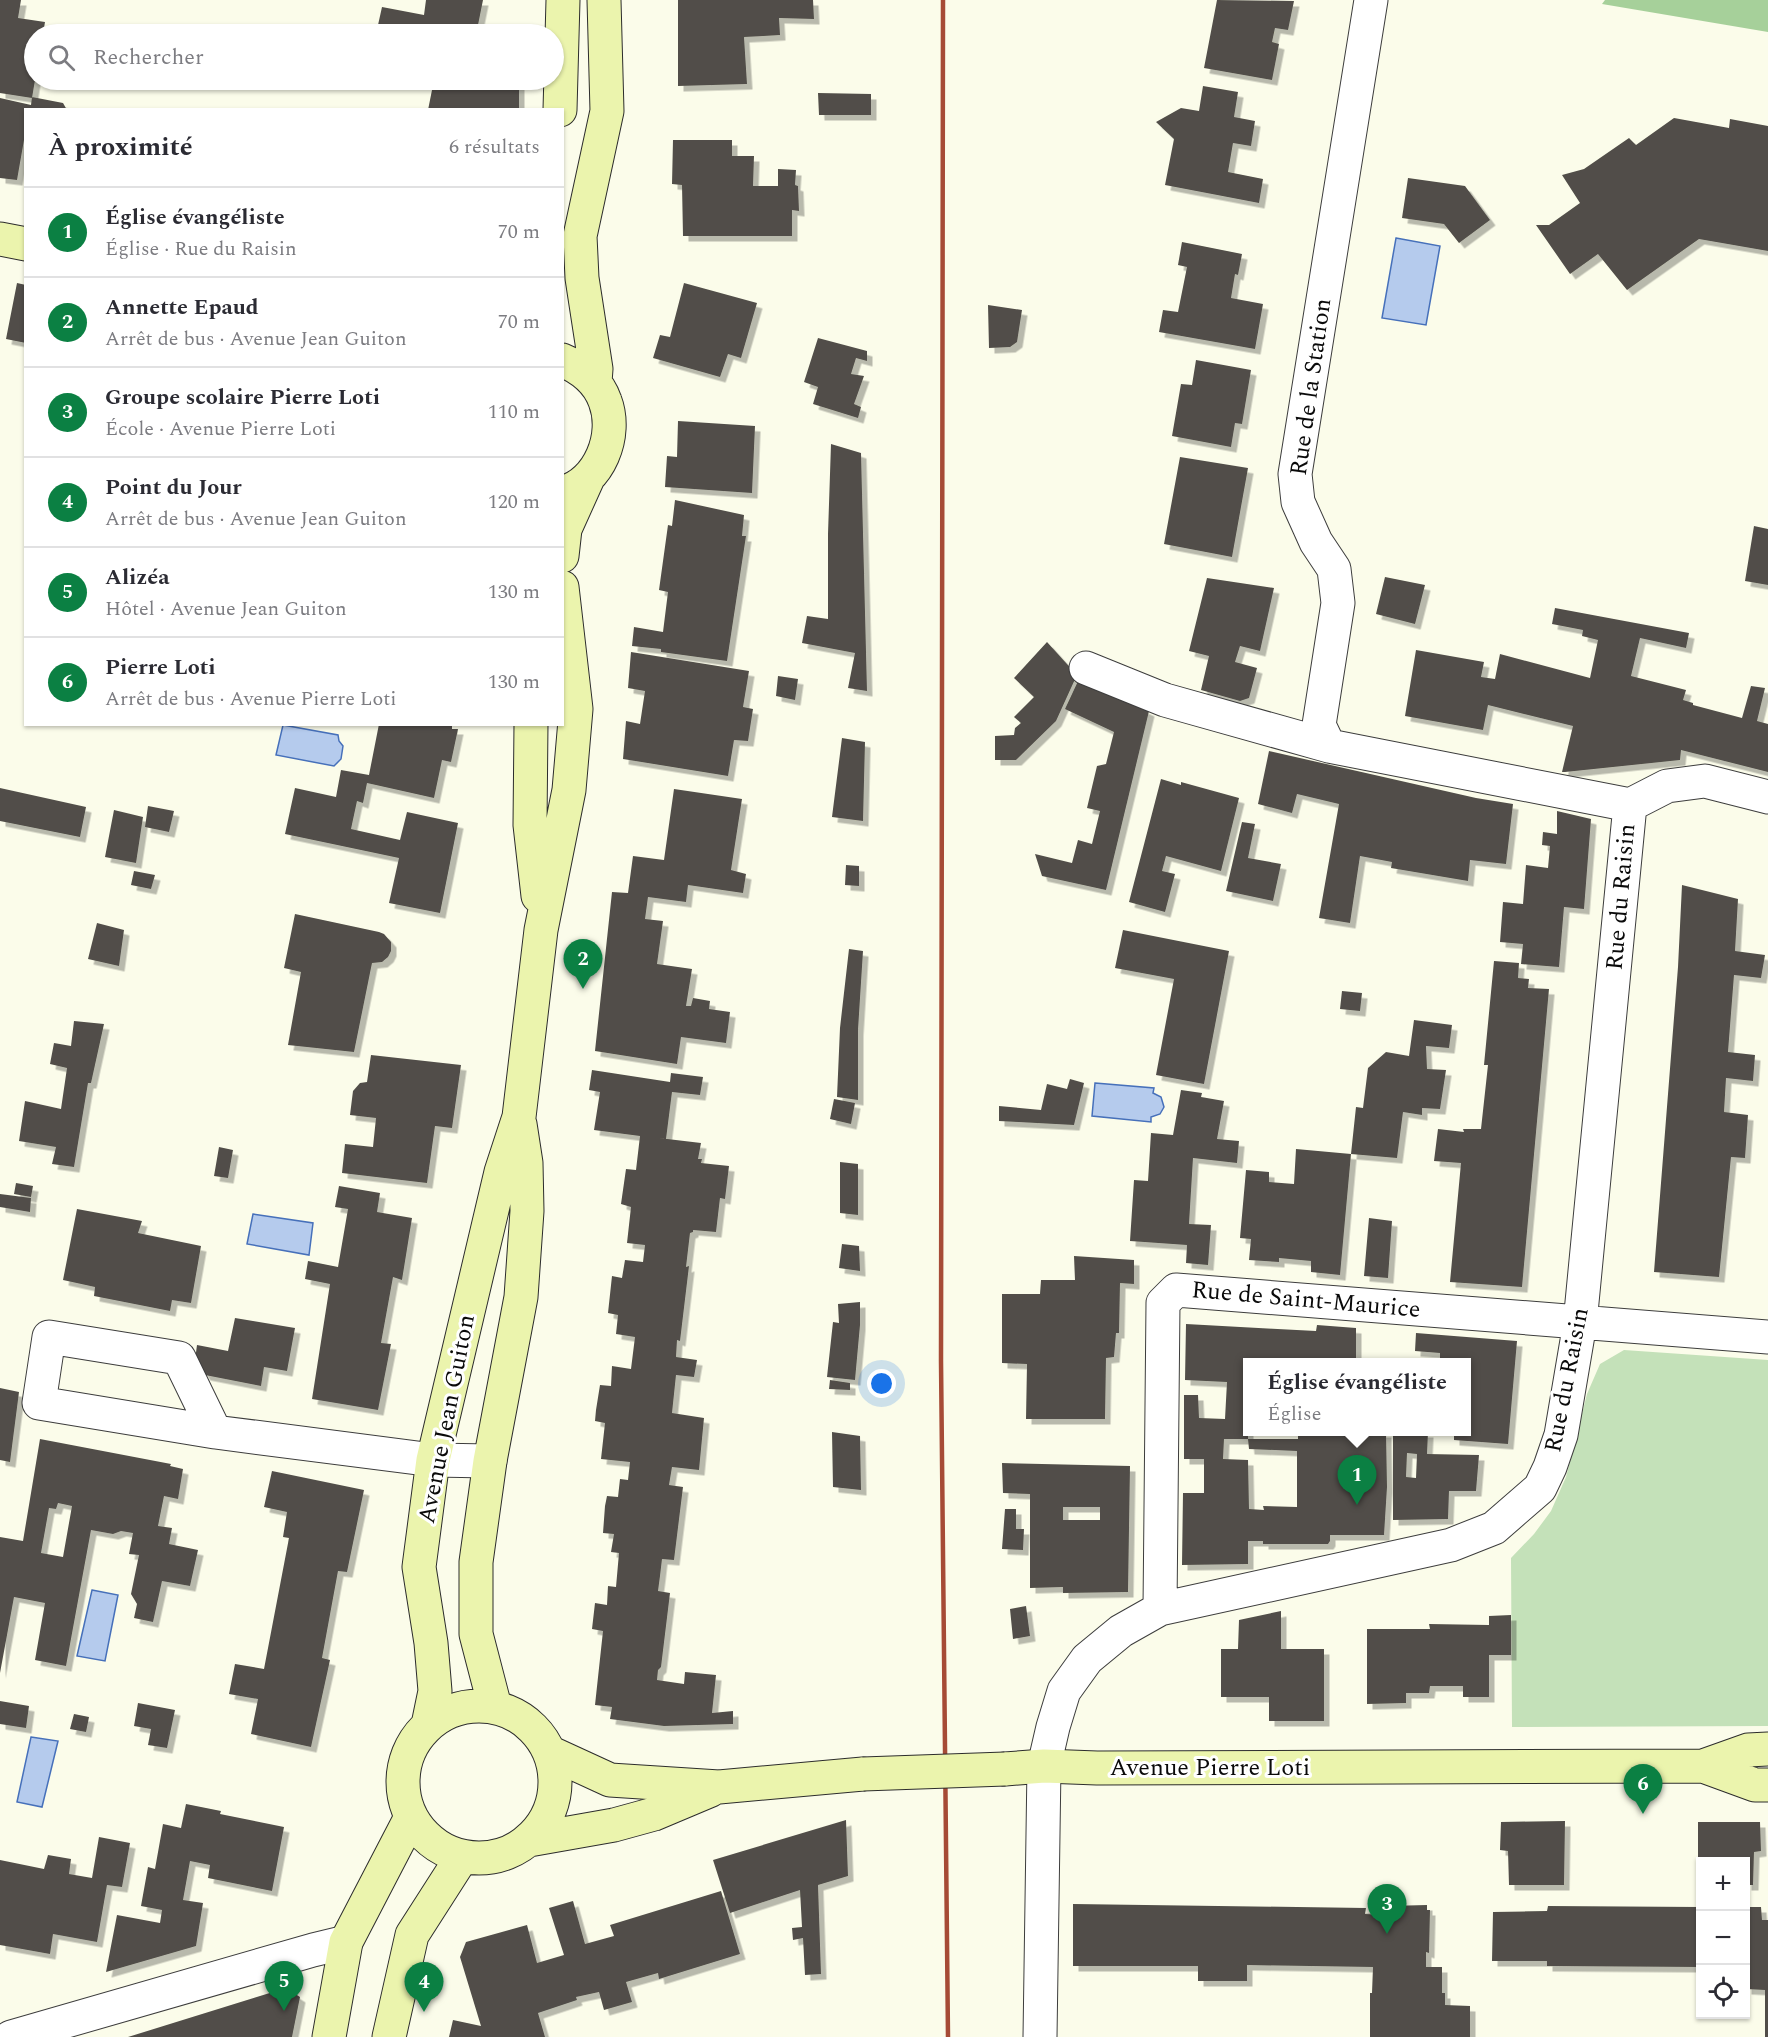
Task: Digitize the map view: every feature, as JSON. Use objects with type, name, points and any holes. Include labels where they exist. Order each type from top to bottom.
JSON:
[{"type":"main road","points":[[562,24],[563,0]]},
{"type":"main road","points":[[595,382],[596,369],[582,278],[580,236],[607,111],[604,0]]},
{"type":"main road","points":[[560,108],[561,90]]},
{"type":"main road","points":[[0,239],[24,244]]},
{"type":"main road","points":[[564,361],[578,367],[595,382],[605,400],[609,421],[608,441],[600,461],[575,485],[564,539]]},
{"type":"main road","name":"Avenue Jean Guiton","points":[[428,1725],[435,1691],[431,1643],[419,1567],[433,1460],[501,1172],[519,1117],[541,930],[568,790],[576,709],[564,604]]},
{"type":"main road","name":"Avenue Jean Guiton","points":[[531,726],[530,825],[541,930]]},
{"type":"main road","name":"Avenue Jean Guiton","points":[[495,1707],[476,1634],[476,1562],[490,1461],[521,1297],[527,1211],[526,1175],[519,1117]]},
{"type":"main road","points":[[472,1706],[495,1707],[518,1716],[536,1732],[549,1752],[555,1775],[553,1799],[544,1821],[529,1840],[514,1850],[498,1856],[462,1857],[441,1848],[424,1835],[411,1817],[404,1793],[404,1768],[413,1745],[428,1725],[448,1712],[472,1706]]},
{"type":"main road","name":"Avenue Pierre Loti","points":[[1702,1767],[1748,1750],[1768,1749]]},
{"type":"main road","name":"Avenue Pierre Loti","points":[[549,1752],[610,1780],[719,1787],[863,1774],[1044,1766],[1098,1768],[1702,1767],[1755,1785],[1768,1785]]},
{"type":"main road","name":"Avenue Pierre Loti","points":[[529,1840],[614,1825],[654,1814],[719,1787]]},
{"type":"main road","points":[[329,2037],[346,1942],[411,1817]]},
{"type":"main road","points":[[390,2037],[412,1935],[462,1857]]},
{"type":"street","name":"Rue de la Station","points":[[1329,746],[1319,725],[1338,603],[1334,568],[1316,542],[1298,502],[1295,474],[1371,0]]},
{"type":"street","points":[[1086,668],[1165,700],[1329,746],[1630,805],[1667,786],[1705,781],[1768,797]]},
{"type":"street","name":"Rue du Raisin","points":[[1040,2037],[1044,1766],[1064,1691],[1087,1659],[1121,1631],[1160,1609],[1451,1545],[1494,1527],[1540,1488],[1561,1435],[1580,1323],[1630,805]]},
{"type":"street","name":"Rue de Saint-Maurice","points":[[1160,1609],[1163,1302],[1176,1290],[1768,1337]]},
{"type":"street","points":[[215,1432],[179,1358],[49,1337],[39,1402],[215,1432],[433,1460],[490,1461]]},
{"type":"street","points":[[11,2037],[346,1942]]},
{"type":"green space","points":[[1605,0],[1768,0],[1768,32],[1602,4]]},
{"type":"green space","points":[[1624,1350],[1768,1360],[1768,1726],[1512,1727],[1511,1558],[1534,1534],[1551,1511],[1566,1477],[1587,1394],[1600,1364]]},
{"type":"water","points":[[1396,238],[1440,246],[1426,325],[1382,318]]},
{"type":"water","points":[[283,726],[338,735],[343,746],[341,759],[334,766],[276,755]]},
{"type":"water","points":[[1095,1083],[1154,1088],[1153,1093],[1161,1097],[1164,1107],[1160,1114],[1151,1117],[1151,1122],[1092,1116]]},
{"type":"water","points":[[253,1214],[313,1223],[309,1255],[247,1244]]},
{"type":"water","points":[[92,1590],[118,1595],[105,1661],[77,1656]]},
{"type":"water","points":[[31,1737],[58,1741],[42,1807],[17,1802]]},
{"type":"building","points":[[0,0],[21,0],[18,18],[45,22],[45,24],[24,24],[24,90],[33,90],[32,98],[0,93]]},
{"type":"building","points":[[426,0],[483,0],[478,24],[378,24],[382,7],[424,15]]},
{"type":"building","points":[[678,0],[813,0],[814,19],[779,18],[780,35],[744,37],[747,84],[678,86]]},
{"type":"building","points":[[1217,0],[1294,1],[1288,30],[1275,28],[1272,42],[1279,44],[1272,80],[1204,68]]},
{"type":"building","points":[[1203,86],[1238,92],[1234,117],[1255,121],[1251,146],[1233,143],[1228,172],[1263,179],[1259,203],[1165,185],[1174,139],[1156,122],[1181,108],[1199,111]]},
{"type":"building","points":[[432,90],[519,90],[519,108],[428,108]]},
{"type":"building","points":[[818,93],[871,94],[871,115],[819,115]]},
{"type":"building","points":[[32,97],[63,103],[66,108],[24,108],[24,140],[17,180],[0,178],[0,98],[31,105]]},
{"type":"building","points":[[1674,118],[1729,128],[1730,119],[1768,126],[1768,251],[1699,239],[1627,290],[1598,254],[1570,274],[1536,225],[1549,225],[1580,203],[1562,175],[1584,169],[1629,138],[1636,145]]},
{"type":"building","points":[[673,140],[732,140],[732,156],[754,156],[753,186],[778,186],[778,169],[796,170],[795,185],[798,186],[799,211],[792,210],[792,236],[683,236],[682,185],[672,184]]},
{"type":"building","points":[[1408,178],[1465,186],[1490,220],[1459,243],[1444,224],[1402,218]]},
{"type":"building","points":[[1182,242],[1242,254],[1238,275],[1235,274],[1231,298],[1263,304],[1255,349],[1159,332],[1163,310],[1178,312],[1187,267],[1178,265]]},
{"type":"building","points":[[17,283],[24,285],[24,343],[6,339]]},
{"type":"building","points":[[684,283],[757,303],[741,358],[728,354],[720,377],[653,358],[660,335],[670,337]]},
{"type":"building","points":[[988,305],[1022,310],[1017,342],[1010,347],[989,348]]},
{"type":"building","points":[[818,338],[867,351],[867,361],[856,358],[851,374],[864,376],[854,404],[861,407],[858,418],[813,404],[818,387],[804,382]]},
{"type":"building","points":[[1196,360],[1251,370],[1242,424],[1235,423],[1231,447],[1172,436],[1181,384],[1192,385]]},
{"type":"building","points":[[678,421],[755,426],[752,493],[665,487],[667,456],[677,457]]},
{"type":"building","points":[[831,444],[861,453],[867,691],[848,688],[855,653],[802,643],[807,616],[828,619]]},
{"type":"building","points":[[1180,457],[1248,468],[1232,557],[1164,544]]},
{"type":"building","points":[[675,500],[744,515],[742,536],[746,536],[727,661],[632,646],[634,627],[663,632],[668,592],[659,590],[668,525],[672,526]]},
{"type":"building","points":[[1754,526],[1768,529],[1768,585],[1745,581]]},
{"type":"building","points":[[1385,577],[1425,585],[1415,624],[1376,614]]},
{"type":"building","points":[[1207,578],[1274,588],[1260,651],[1240,646],[1235,662],[1257,668],[1249,698],[1240,701],[1201,690],[1209,656],[1189,651]]},
{"type":"building","points":[[1555,608],[1689,633],[1686,648],[1640,638],[1631,676],[1686,690],[1683,700],[1693,705],[1742,718],[1751,686],[1765,688],[1757,721],[1768,724],[1768,772],[1681,750],[1680,760],[1562,772],[1573,726],[1488,705],[1483,730],[1405,716],[1416,650],[1484,662],[1481,677],[1495,679],[1500,654],[1590,678],[1598,640],[1582,636],[1583,630],[1552,624]]},
{"type":"building","points":[[1047,642],[1076,674],[1076,677],[1056,721],[1016,760],[995,760],[995,736],[1014,735],[1015,728],[1021,723],[1014,717],[1034,697],[1014,678]]},
{"type":"building","points":[[631,652],[749,671],[743,707],[753,709],[748,741],[734,740],[728,776],[623,759],[626,721],[640,724],[645,691],[628,688]]},
{"type":"building","points":[[778,676],[798,679],[795,700],[776,696]]},
{"type":"building","points":[[1079,679],[1149,711],[1106,890],[1042,876],[1035,854],[1072,863],[1078,840],[1092,844],[1100,811],[1087,808],[1097,766],[1106,764],[1114,732],[1065,709]]},
{"type":"building","points":[[379,726],[452,726],[452,729],[458,729],[451,762],[442,760],[434,798],[367,783],[363,803],[357,801],[351,829],[400,840],[407,812],[458,823],[440,913],[389,903],[399,858],[285,834],[295,788],[336,797],[341,770],[369,775]]},
{"type":"building","points":[[842,738],[865,742],[863,821],[832,817]]},
{"type":"building","points":[[1269,751],[1476,798],[1513,804],[1506,864],[1470,860],[1468,881],[1391,868],[1392,862],[1360,856],[1350,923],[1319,918],[1339,804],[1297,794],[1292,813],[1258,804]]},
{"type":"building","points":[[1161,779],[1181,785],[1181,782],[1239,798],[1221,871],[1166,856],[1162,871],[1175,874],[1165,912],[1129,902]]},
{"type":"building","points":[[0,788],[86,807],[80,837],[0,821]]},
{"type":"building","points":[[674,789],[742,799],[731,870],[746,874],[743,893],[688,885],[686,902],[648,897],[645,919],[663,921],[657,964],[692,969],[686,1006],[691,1006],[693,998],[710,1001],[709,1009],[730,1012],[726,1043],[681,1037],[677,1064],[595,1051],[612,892],[628,893],[633,856],[664,860]]},
{"type":"building","points":[[148,806],[174,811],[169,832],[145,827]]},
{"type":"building","points":[[114,810],[143,817],[136,863],[105,857]]},
{"type":"building","points":[[1557,811],[1591,819],[1584,909],[1564,907],[1559,967],[1521,964],[1523,944],[1500,942],[1503,902],[1523,904],[1526,865],[1548,868],[1550,846],[1542,845],[1543,832],[1557,834]]},
{"type":"building","points":[[1242,822],[1255,824],[1248,858],[1281,864],[1273,901],[1226,891]]},
{"type":"building","points":[[846,865],[859,866],[859,886],[845,885]]},
{"type":"building","points":[[134,871],[155,875],[151,889],[131,885]]},
{"type":"building","points":[[1682,885],[1738,899],[1735,951],[1765,955],[1761,978],[1734,975],[1728,1052],[1755,1055],[1753,1081],[1726,1078],[1724,1112],[1748,1115],[1745,1158],[1731,1157],[1719,1277],[1654,1272],[1678,967]]},
{"type":"building","points":[[295,914],[379,932],[391,942],[388,957],[382,962],[372,963],[354,1052],[288,1045],[301,972],[284,968]]},
{"type":"building","points":[[97,923],[124,930],[119,966],[88,959]]},
{"type":"building","points":[[1123,930],[1229,951],[1204,1084],[1156,1075],[1174,979],[1115,968]]},
{"type":"building","points":[[849,949],[863,951],[858,1030],[858,1100],[837,1097],[840,1028]]},
{"type":"building","points":[[1494,961],[1519,963],[1518,978],[1529,979],[1528,988],[1549,989],[1522,1287],[1450,1282],[1461,1163],[1434,1161],[1438,1129],[1464,1132],[1463,1129],[1481,1129],[1488,1065],[1484,1065]]},
{"type":"building","points":[[1342,991],[1362,993],[1360,1011],[1340,1009]]},
{"type":"building","points":[[1414,1020],[1452,1025],[1449,1048],[1426,1046],[1427,1069],[1446,1070],[1440,1109],[1422,1108],[1422,1115],[1403,1112],[1397,1158],[1351,1154],[1356,1107],[1363,1108],[1368,1068],[1386,1052],[1409,1056]]},
{"type":"building","points":[[74,1021],[104,1024],[91,1083],[88,1083],[74,1167],[52,1164],[56,1147],[19,1141],[25,1101],[61,1109],[67,1068],[50,1064],[54,1043],[71,1046]]},
{"type":"building","points":[[371,1055],[461,1065],[452,1128],[435,1126],[427,1183],[342,1173],[345,1144],[373,1147],[376,1118],[350,1115],[353,1091],[360,1083],[367,1082]]},
{"type":"building","points":[[592,1070],[670,1082],[671,1073],[703,1077],[700,1095],[672,1092],[666,1139],[701,1143],[698,1159],[702,1159],[701,1163],[729,1166],[725,1199],[720,1198],[716,1232],[693,1230],[690,1233],[686,1267],[689,1266],[676,1357],[697,1360],[694,1377],[676,1375],[672,1413],[704,1418],[699,1470],[672,1467],[669,1485],[683,1487],[674,1560],[662,1559],[658,1591],[670,1593],[661,1667],[658,1670],[657,1680],[684,1684],[685,1672],[716,1675],[712,1713],[733,1711],[733,1724],[664,1726],[610,1719],[612,1707],[595,1705],[603,1631],[592,1629],[595,1603],[607,1605],[608,1586],[616,1587],[619,1553],[611,1552],[614,1534],[603,1533],[605,1506],[607,1496],[618,1497],[620,1479],[628,1480],[630,1462],[601,1459],[605,1423],[595,1421],[596,1410],[600,1385],[611,1386],[612,1366],[631,1369],[635,1337],[616,1334],[618,1315],[608,1313],[612,1276],[622,1278],[625,1260],[643,1262],[645,1245],[627,1243],[631,1207],[621,1204],[626,1169],[636,1170],[640,1136],[594,1130],[600,1092],[589,1090]]},
{"type":"building","points":[[1070,1079],[1084,1083],[1074,1125],[999,1121],[999,1106],[1041,1110],[1047,1084],[1067,1089]]},
{"type":"building","points":[[1181,1090],[1202,1093],[1201,1097],[1224,1101],[1217,1139],[1239,1141],[1237,1163],[1193,1158],[1189,1224],[1211,1225],[1208,1265],[1186,1263],[1187,1245],[1130,1241],[1134,1180],[1148,1181],[1151,1133],[1173,1135]]},
{"type":"building","points":[[834,1099],[855,1103],[851,1124],[830,1119]]},
{"type":"building","points":[[219,1147],[233,1150],[228,1178],[214,1176]]},
{"type":"building","points":[[1296,1149],[1351,1154],[1340,1275],[1311,1272],[1311,1261],[1279,1258],[1279,1262],[1249,1260],[1251,1239],[1240,1238],[1246,1170],[1269,1172],[1269,1182],[1294,1184]]},
{"type":"building","points":[[840,1162],[858,1164],[858,1215],[840,1213]]},
{"type":"building","points":[[16,1183],[33,1186],[31,1197],[14,1194]]},
{"type":"building","points":[[339,1186],[380,1193],[377,1212],[412,1218],[402,1280],[393,1277],[381,1343],[391,1344],[378,1410],[312,1399],[330,1284],[305,1279],[308,1261],[338,1267],[348,1209],[335,1207]]},
{"type":"building","points":[[0,1194],[31,1198],[30,1212],[0,1207]]},
{"type":"building","points":[[77,1209],[142,1221],[138,1233],[201,1246],[191,1303],[172,1300],[170,1311],[94,1296],[95,1287],[63,1280]]},
{"type":"building","points":[[1369,1218],[1392,1221],[1388,1278],[1364,1276]]},
{"type":"building","points":[[842,1244],[859,1246],[860,1271],[839,1268]]},
{"type":"building","points":[[1074,1256],[1134,1260],[1134,1284],[1120,1283],[1119,1333],[1116,1333],[1114,1357],[1106,1358],[1105,1419],[1026,1419],[1027,1364],[1002,1363],[1002,1294],[1040,1294],[1041,1280],[1075,1280]]},
{"type":"building","points":[[860,1302],[855,1380],[827,1377],[833,1322],[839,1323],[838,1304]]},
{"type":"building","points":[[235,1318],[295,1328],[287,1371],[264,1367],[261,1386],[205,1375],[195,1360],[197,1345],[228,1351]]},
{"type":"building","points":[[1186,1324],[1316,1331],[1317,1325],[1356,1328],[1356,1358],[1243,1358],[1243,1436],[1248,1436],[1248,1439],[1298,1439],[1298,1436],[1386,1436],[1387,1487],[1384,1535],[1330,1535],[1328,1544],[1263,1544],[1263,1541],[1248,1541],[1248,1564],[1182,1565],[1183,1493],[1204,1493],[1204,1459],[1184,1459],[1184,1395],[1198,1395],[1199,1418],[1225,1419],[1227,1382],[1185,1380]],"holes":[[[1224,1439],[1248,1439],[1249,1449],[1297,1451],[1297,1507],[1263,1506],[1264,1510],[1249,1509],[1248,1460],[1223,1459]]]},
{"type":"building","points":[[1416,1333],[1517,1341],[1508,1444],[1454,1440],[1454,1436],[1471,1436],[1471,1358],[1440,1358],[1440,1353],[1415,1351]]},
{"type":"building","points":[[830,1380],[850,1383],[850,1390],[829,1389]]},
{"type":"building","points":[[0,1388],[19,1392],[10,1462],[0,1460]]},
{"type":"building","points":[[832,1432],[860,1436],[861,1490],[833,1487]]},
{"type":"building","points":[[1393,1436],[1428,1436],[1427,1454],[1479,1455],[1476,1491],[1449,1491],[1448,1519],[1393,1520]],"holes":[[[1407,1453],[1417,1454],[1416,1478],[1406,1477]]]},
{"type":"building","points":[[40,1439],[171,1464],[170,1466],[183,1469],[178,1499],[164,1496],[158,1526],[172,1528],[169,1544],[198,1550],[190,1586],[162,1581],[153,1622],[134,1618],[137,1604],[131,1594],[139,1555],[129,1554],[133,1533],[121,1531],[113,1534],[91,1530],[66,1666],[35,1660],[45,1603],[14,1597],[0,1673],[0,1537],[23,1541]],"holes":[[[58,1503],[72,1506],[63,1557],[41,1553],[49,1508],[56,1509]]]},
{"type":"building","points":[[1002,1463],[1130,1466],[1128,1592],[1063,1593],[1063,1587],[1030,1588],[1030,1494],[1003,1493]],"holes":[[[1063,1507],[1100,1507],[1100,1520],[1063,1520]]]},
{"type":"building","points":[[272,1471],[364,1490],[347,1572],[338,1571],[322,1658],[330,1660],[311,1747],[251,1734],[258,1699],[229,1694],[235,1664],[264,1669],[289,1538],[283,1537],[287,1512],[264,1507]]},
{"type":"building","points":[[1005,1509],[1016,1509],[1016,1529],[1024,1529],[1023,1550],[1002,1549]]},
{"type":"building","points":[[1026,1606],[1030,1636],[1013,1639],[1010,1609]]},
{"type":"building","points":[[1281,1611],[1281,1649],[1324,1649],[1324,1721],[1269,1721],[1269,1697],[1221,1697],[1221,1649],[1238,1649],[1239,1620]]},
{"type":"building","points":[[1511,1615],[1511,1655],[1489,1655],[1489,1697],[1463,1697],[1463,1686],[1430,1686],[1429,1693],[1406,1693],[1406,1703],[1367,1704],[1367,1629],[1430,1629],[1429,1624],[1489,1625],[1489,1616]]},
{"type":"building","points":[[0,1701],[29,1706],[26,1728],[0,1724]]},
{"type":"building","points":[[138,1703],[175,1710],[167,1748],[148,1745],[151,1729],[134,1726]]},
{"type":"building","points":[[74,1714],[89,1717],[86,1732],[70,1729]]},
{"type":"building","points":[[186,1804],[221,1811],[220,1814],[284,1827],[272,1891],[208,1878],[210,1865],[190,1861],[183,1900],[203,1903],[196,1946],[106,1972],[117,1915],[160,1923],[162,1910],[141,1906],[148,1867],[155,1869],[163,1824],[181,1828]]},
{"type":"building","points":[[846,1820],[848,1876],[818,1885],[821,1974],[805,1975],[803,1938],[793,1940],[792,1928],[802,1927],[800,1890],[730,1913],[713,1860]]},
{"type":"building","points":[[1565,1821],[1564,1885],[1509,1885],[1508,1851],[1500,1850],[1501,1822]]},
{"type":"building","points":[[1698,1822],[1760,1822],[1761,1851],[1754,1852],[1753,1885],[1750,1885],[1750,1857],[1698,1857]]},
{"type":"building","points":[[99,1837],[130,1843],[122,1887],[107,1885],[97,1942],[53,1934],[50,1954],[0,1945],[0,1860],[44,1869],[48,1855],[71,1859],[69,1874],[92,1878]]},
{"type":"building","points":[[721,1891],[740,1954],[659,1979],[658,1973],[626,1982],[632,2002],[604,2010],[599,1992],[576,1997],[577,2000],[538,2013],[545,2037],[449,2037],[453,2020],[481,2026],[460,1957],[466,1942],[527,1925],[537,1963],[564,1955],[549,1908],[573,1901],[585,1944],[614,1936],[610,1925]]},
{"type":"building","points":[[1073,1904],[1366,1908],[1365,1914],[1383,1915],[1384,1911],[1388,1911],[1388,1906],[1427,1905],[1427,1910],[1430,1910],[1429,1953],[1426,1952],[1426,1967],[1442,1967],[1442,1993],[1445,1993],[1445,2005],[1470,2006],[1470,2037],[1370,2037],[1370,1993],[1372,1993],[1373,1967],[1247,1965],[1247,1981],[1198,1981],[1198,1966],[1073,1966]]},
{"type":"building","points":[[1548,1906],[1696,1907],[1696,1967],[1547,1966],[1547,1961],[1492,1961],[1493,1912],[1547,1911]]},
{"type":"building","points":[[1750,1907],[1761,1907],[1762,1920],[1768,1920],[1768,2037],[1765,2037],[1765,1990],[1750,1989]]},
{"type":"building","points":[[286,1988],[300,1997],[292,2037],[128,2037]]},
{"type":"railway","points":[[943,0],[941,1361],[948,2037]]},
{"type":"place","name":"Annette Epaud","points":[[583,989]]},
{"type":"place","name":"Église évangéliste","points":[[1357,1505]]},
{"type":"place","name":"Pierre Loti","points":[[1643,1814]]},
{"type":"place","name":"Groupe scolaire Pierre Loti","points":[[1387,1934]]},
{"type":"place","name":"Alizéa","points":[[284,2011]]},
{"type":"place","name":"Point du Jour","points":[[424,2012]]}]
